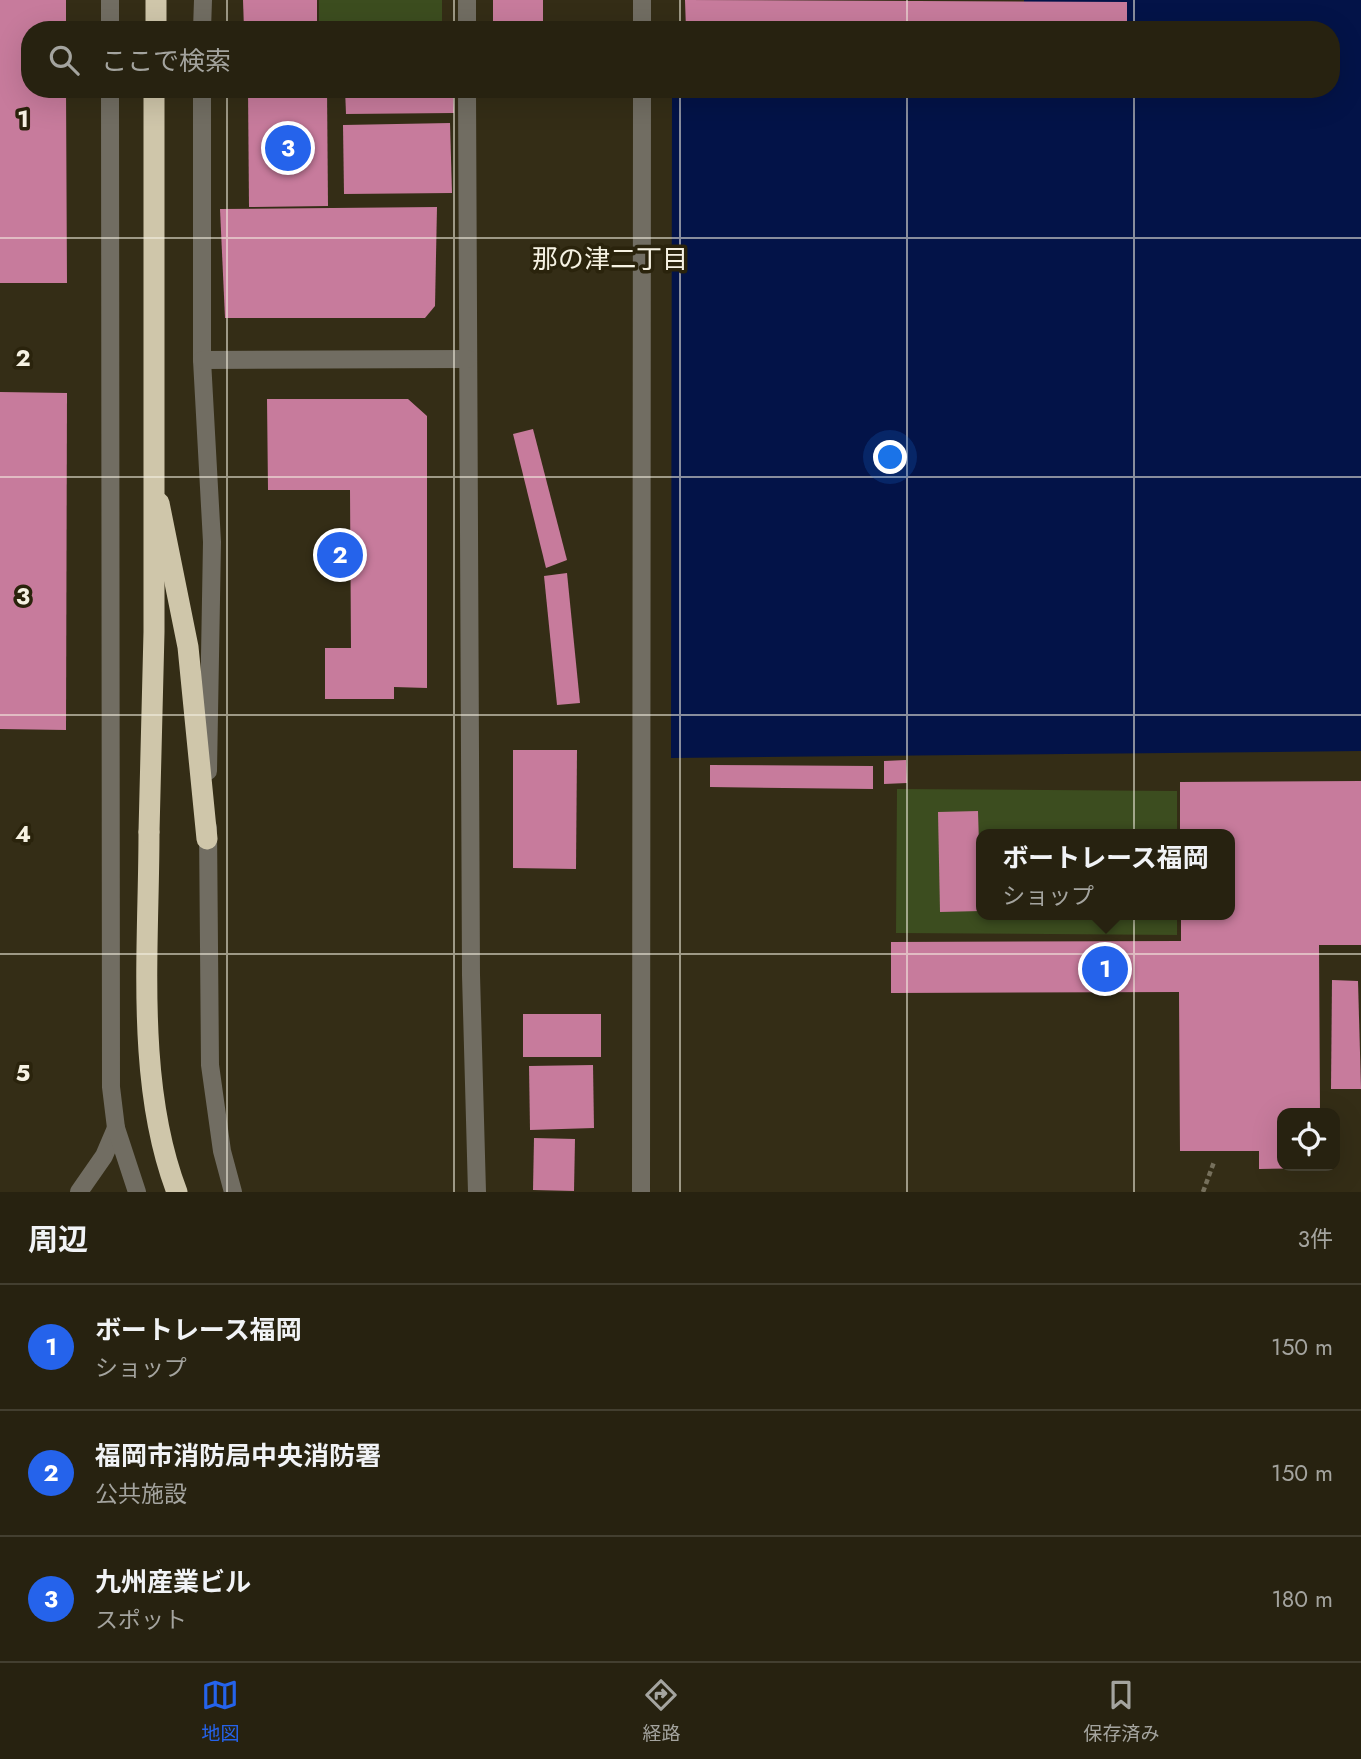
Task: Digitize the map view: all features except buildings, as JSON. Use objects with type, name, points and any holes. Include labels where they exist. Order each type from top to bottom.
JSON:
[{"type":"highway","points":[[155,0],[155,21]]},
{"type":"highway","points":[[155,98],[150,456],[188,647],[208,839]]},
{"type":"highway","points":[[155,98],[154,618],[149,832],[149,1034],[154,1099],[161,1143],[177,1192]]},
{"type":"street","points":[[110,0],[110,21]]},
{"type":"street","points":[[202,0],[202,21]]},
{"type":"street","points":[[467,0],[467,21]]},
{"type":"street","points":[[642,0],[642,21]]},
{"type":"street","points":[[110,98],[111,1087],[116,1128],[137,1192]]},
{"type":"street","points":[[202,98],[202,360],[212,542],[208,839],[211,1065],[222,1151],[233,1192]]},
{"type":"street","points":[[467,98],[471,975],[477,1192]]},
{"type":"street","points":[[642,98],[642,1192]]},
{"type":"street","points":[[202,360],[468,359]]},
{"type":"street","points":[[79,1192],[104,1156],[116,1128]]},
{"type":"path","points":[[1203,1192],[1214,1162]]},
{"type":"green space","points":[[319,0],[442,0],[442,21],[319,21]]},
{"type":"green space","points":[[897,789],[1177,791],[1177,829],[976,829],[976,920],[1177,920],[1177,935],[896,933]]},
{"type":"shaded area","points":[[1024,0],[1361,0],[1361,751],[671,758],[672,98],[1340,98],[1340,21],[1025,21]]},
{"type":"place","name":"九州産業ビル","points":[[288,148]]},
{"type":"place","name":"福岡市消防局中央消防署","points":[[340,555]]},
{"type":"place","name":"ボートレース福岡","points":[[1105,969]]},
{"type":"district","name":"那の津二丁目","points":[[610,259]]}]
